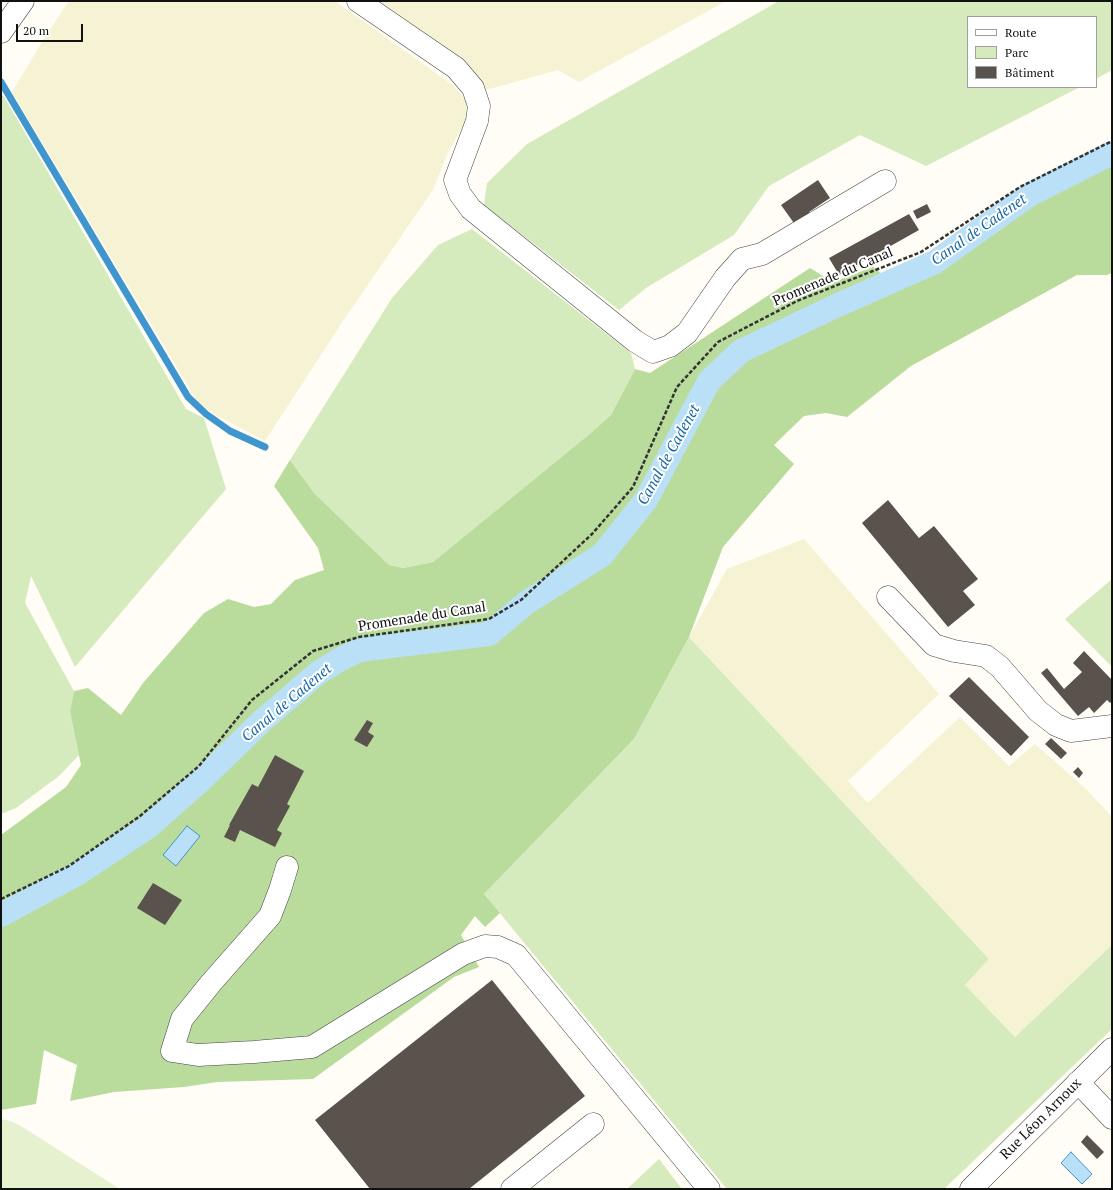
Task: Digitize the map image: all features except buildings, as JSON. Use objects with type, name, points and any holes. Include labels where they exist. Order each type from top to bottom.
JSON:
[{"type":"street","points":[[1,32],[23,1]]},
{"type":"street","points":[[358,1],[456,68],[473,88],[480,106],[477,121],[461,160],[455,180],[460,194],[471,209],[635,341],[653,352],[670,346],[687,333],[726,278],[742,259],[762,254],[885,181]]},
{"type":"street","points":[[888,597],[934,645],[954,651],[986,656],[1000,668],[1038,711],[1056,725],[1071,730],[1112,726]]},
{"type":"street","points":[[287,867],[270,916],[211,983],[182,1020],[172,1051],[198,1055],[312,1047],[463,954],[485,946],[498,947],[516,955],[709,1189]]},
{"type":"street","name":"Rue Léon Arnoux","points":[[970,1189],[1112,1049]]},
{"type":"street","points":[[1078,1082],[1112,1118]]},
{"type":"street","points":[[512,1189],[593,1124]]},
{"type":"path","name":"Promenade du Canal","points":[[1,899],[69,866],[140,816],[199,766],[252,700],[314,652],[359,637],[488,619],[521,600],[592,534],[633,487],[677,387],[718,342],[797,301],[921,252],[1020,187],[1112,141]]},
{"type":"shaded area","points":[[69,1],[335,1],[454,86],[466,100],[467,119],[448,152],[433,190],[343,321],[265,441],[214,414],[197,401],[12,92]]},
{"type":"shaded area","points":[[374,1],[726,1],[579,82],[558,70],[486,90],[459,64]]},
{"type":"shaded area","points":[[804,539],[939,694],[848,781],[868,803],[960,717],[1009,766],[1035,744],[1085,788],[1112,817],[1112,945],[1015,1037],[965,985],[989,959],[689,637],[727,569]]},
{"type":"green space","points":[[779,1],[1112,1],[1112,70],[1097,78],[1097,16],[967,16],[967,88],[1078,88],[926,166],[860,135],[769,186],[734,235],[646,288],[619,310],[484,205],[487,183],[527,144]]},
{"type":"green space","points":[[3,95],[186,409],[204,418],[226,489],[75,667],[31,576],[25,603],[74,691],[70,713],[79,755],[59,776],[16,808],[1,814],[1,97]]},
{"type":"green space","points":[[1112,164],[1112,273],[1107,275],[1077,275],[911,366],[847,417],[826,413],[804,416],[774,445],[794,464],[723,547],[689,637],[634,739],[484,894],[500,913],[485,927],[475,916],[461,935],[479,967],[454,977],[313,1079],[217,1082],[184,1087],[114,1092],[70,1101],[77,1065],[44,1050],[36,1104],[1,1110],[1,835],[66,787],[81,765],[70,712],[74,691],[88,688],[121,715],[143,683],[204,613],[228,599],[254,607],[271,604],[295,580],[324,570],[318,548],[274,486],[290,460],[314,493],[389,565],[403,568],[433,562],[611,415],[635,369],[650,373],[810,268],[833,282],[873,267],[893,283],[935,274],[1022,211]]},
{"type":"green space","points":[[472,229],[631,353],[635,369],[611,415],[433,562],[403,568],[389,565],[314,493],[290,460],[392,298],[438,245]]},
{"type":"green space","points":[[1112,579],[1112,667],[1065,619]]},
{"type":"green space","points":[[689,637],[989,959],[965,985],[1015,1037],[1112,945],[1112,1029],[944,1189],[727,1189],[484,894],[634,739]]},
{"type":"green space","points":[[1,1119],[21,1126],[120,1189],[1,1189]]},
{"type":"green space","points":[[659,1159],[682,1189],[627,1189]]},
{"type":"water","points":[[187,826],[200,836],[176,866],[163,855]]},
{"type":"water","points":[[1071,1152],[1092,1174],[1082,1184],[1061,1163]]},
{"type":"waterway","points":[[1,82],[188,397],[206,414],[230,431],[265,447]]},
{"type":"waterway","name":"Canal de Cadenet","points":[[1,915],[77,874],[148,827],[199,782],[263,720],[318,673],[339,660],[359,650],[489,634],[526,603],[602,555],[646,500],[709,381],[741,351],[838,305],[935,262],[1029,195],[1112,153]]}]
